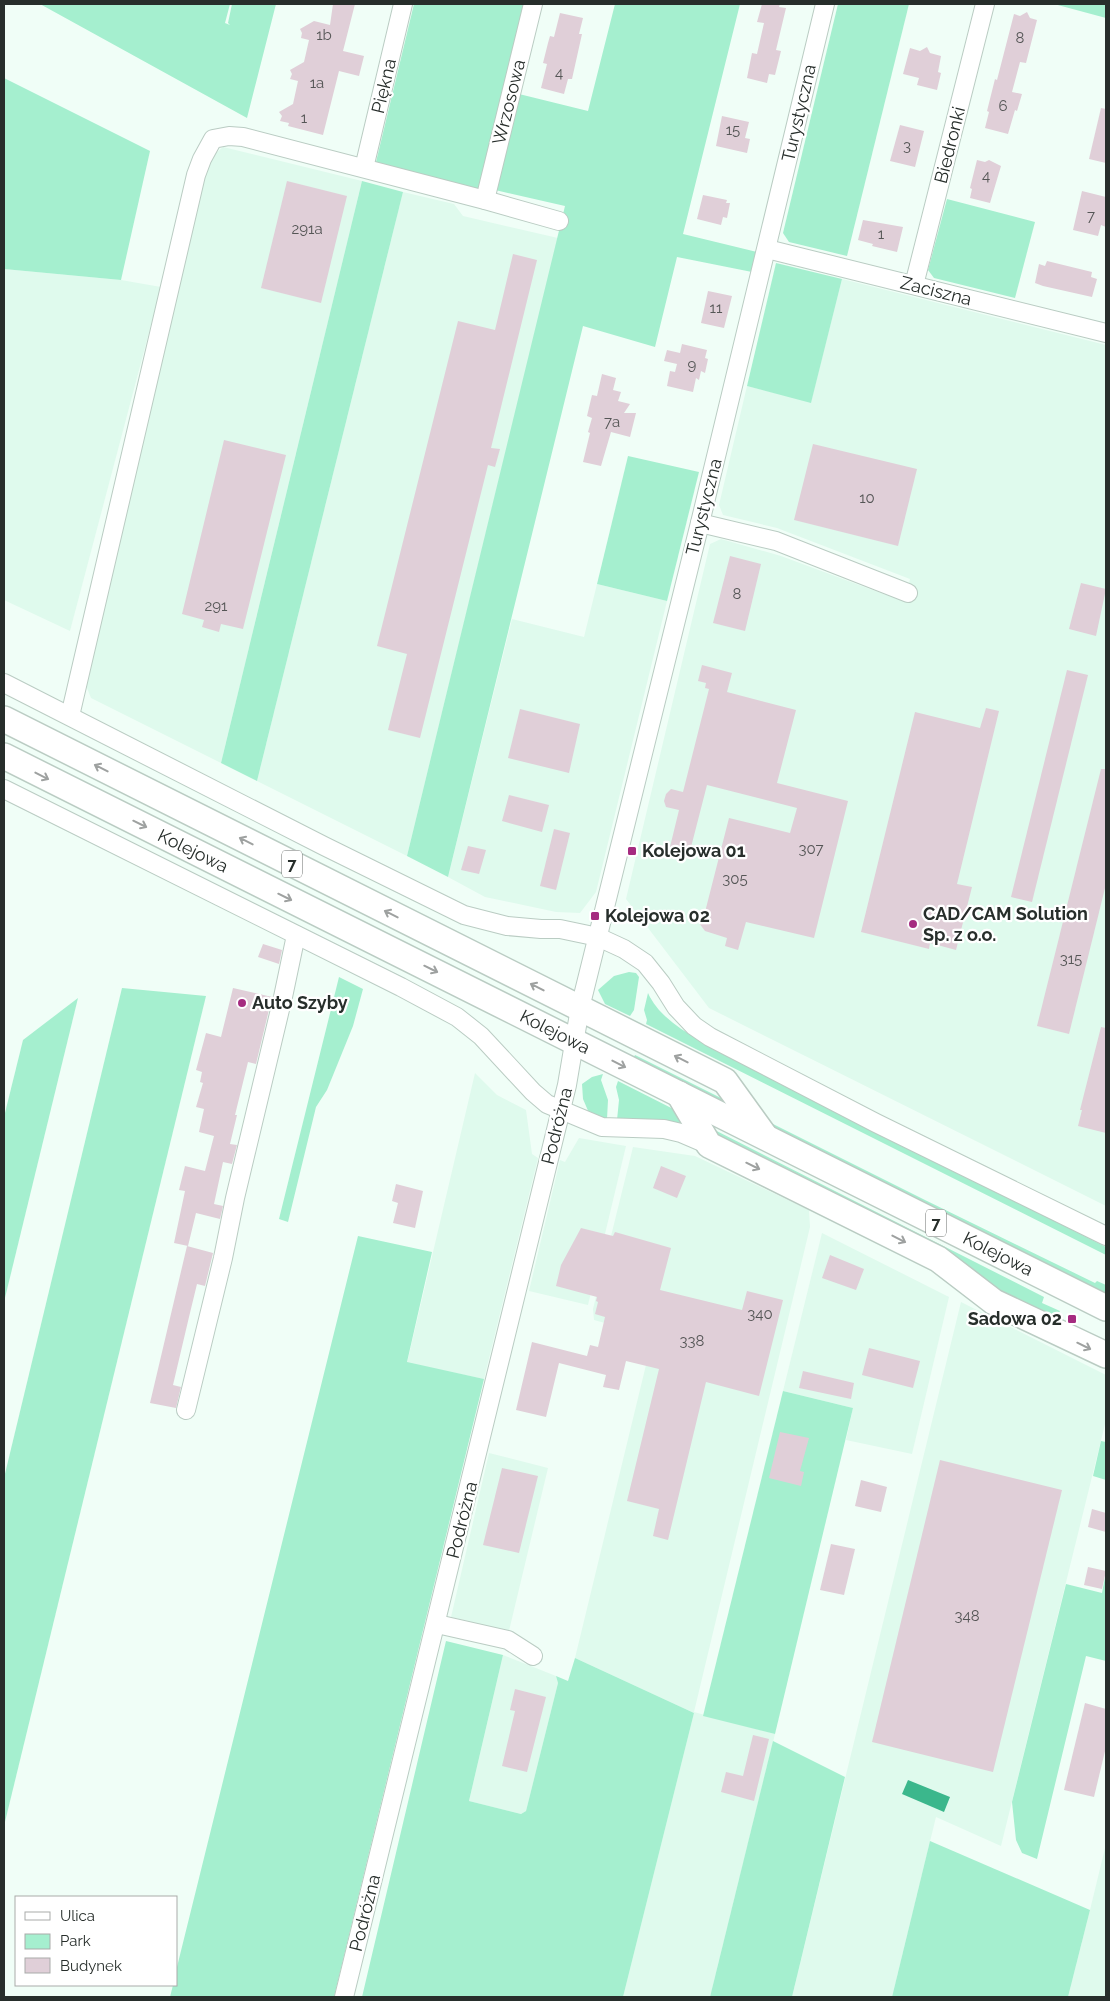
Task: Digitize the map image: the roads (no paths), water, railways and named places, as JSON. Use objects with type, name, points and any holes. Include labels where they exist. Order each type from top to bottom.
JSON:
[{"type":"highway","name":"Kolejowa","points":[[4,719],[725,1081],[765,1137]]},
{"type":"highway","name":"Kolejowa","points":[[4,756],[1106,1308]]},
{"type":"highway","points":[[678,1094],[709,1145],[938,1259],[994,1302],[1106,1356]]},
{"type":"street","name":"Piękna","points":[[364,168],[403,4]]},
{"type":"street","name":"Wrzosowa","points":[[485,200],[533,4]]},
{"type":"street","name":"Turystyczna","points":[[580,1008],[700,523],[825,4]]},
{"type":"street","name":"Biedronki","points":[[914,285],[985,4]]},
{"type":"street","points":[[70,716],[196,175],[213,139],[229,136],[243,137],[558,221]]},
{"type":"street","name":"Zaciszna","points":[[767,248],[1106,332]]},
{"type":"street","points":[[700,523],[776,541],[908,592]]},
{"type":"street","points":[[4,683],[464,915],[507,926],[560,929],[598,937],[624,949],[645,963],[661,983],[676,1007],[694,1026],[710,1037],[876,1123],[1106,1236]]},
{"type":"street","points":[[4,789],[296,934],[457,1017],[481,1036],[533,1092],[547,1104],[602,1127],[664,1129],[681,1133],[709,1145]]},
{"type":"street","points":[[186,1410],[223,1258],[296,934]]},
{"type":"street","name":"Podróżna","points":[[344,1997],[437,1624],[560,1110],[575,1042],[580,1008]]},
{"type":"street","points":[[437,1624],[508,1640],[533,1656]]},
{"type":"place","name":"Kolejowa 01","points":[[632,851]]},
{"type":"place","name":"Kolejowa 02","points":[[595,916]]},
{"type":"place","name":"CAD/CAM Solution Sp. z o.o.","points":[[913,924]]},
{"type":"place","name":"Auto Szyby","points":[[242,1003]]},
{"type":"place","name":"Sadowa 02","points":[[1072,1319]]}]
